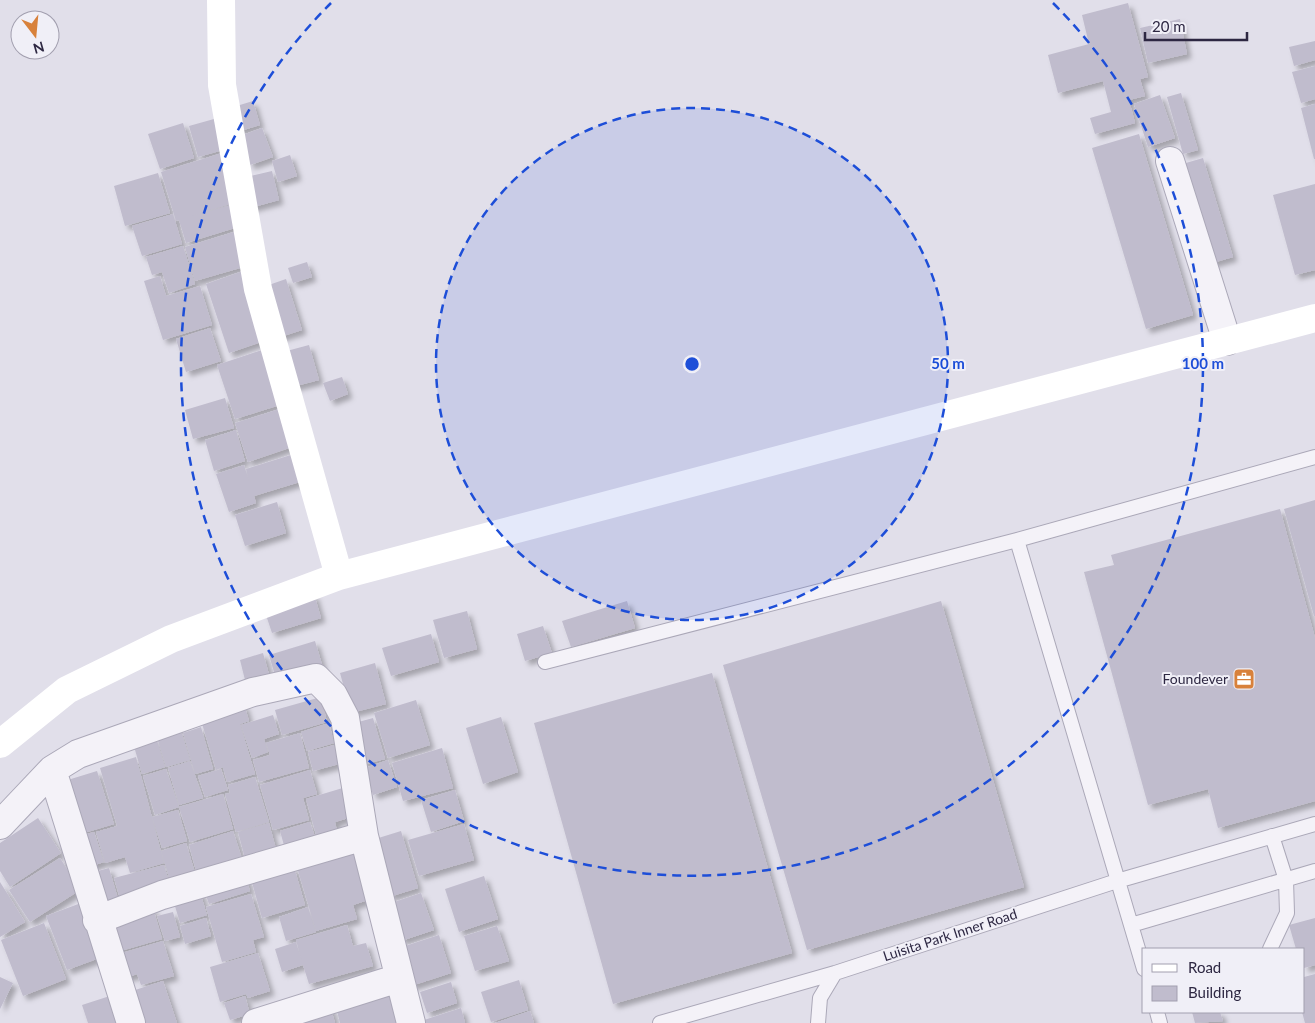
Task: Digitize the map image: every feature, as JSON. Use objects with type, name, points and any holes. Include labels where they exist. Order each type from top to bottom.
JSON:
[{"type":"street","points":[[221,0],[222,85],[258,289],[339,576]]},
{"type":"street","points":[[1170,161],[1227,341]]},
{"type":"street","points":[[0,744],[67,690],[171,639],[339,576],[1315,318]]},
{"type":"street","points":[[0,825],[52,770],[78,754],[253,692],[316,678],[333,696],[345,718],[364,836],[411,1023]]},
{"type":"street","points":[[52,770],[131,1023]]},
{"type":"street","points":[[98,920],[162,895],[364,836]]},
{"type":"street","points":[[256,1023],[399,978]]},
{"type":"lane","points":[[545,662],[1017,540],[1315,457]]},
{"type":"lane","points":[[1017,540],[1142,962]]},
{"type":"lane","name":"Luisita Park Inner Road","points":[[660,1023],[835,973],[1117,881],[1315,824]]},
{"type":"lane","points":[[1270,948],[1287,913],[1286,880],[1272,836]]},
{"type":"lane","points":[[1131,925],[1315,871]]},
{"type":"lane","points":[[818,1023],[820,998],[835,973]]},
{"type":"building","points":[[1128,3],[1148,77],[1140,79],[1145,96],[1129,100],[1135,123],[1095,134],[1090,118],[1111,112],[1103,81],[1058,93],[1048,55],[1089,44],[1082,15]]},
{"type":"building","points":[[1180,19],[1187,54],[1148,63],[1140,28]]},
{"type":"building","points":[[1315,41],[1315,60],[1294,66],[1289,47]]},
{"type":"building","points":[[1315,66],[1315,99],[1301,103],[1292,72]]},
{"type":"building","points":[[1181,93],[1198,150],[1183,154],[1167,97]]},
{"type":"building","points":[[1160,95],[1175,138],[1148,147],[1134,104]]},
{"type":"building","points":[[253,101],[260,125],[237,132],[230,108]]},
{"type":"building","points":[[1315,104],[1315,159],[1314,159],[1301,108]]},
{"type":"building","points":[[214,119],[223,150],[198,157],[189,126]]},
{"type":"building","points":[[183,123],[194,158],[160,169],[148,134]]},
{"type":"building","points":[[262,128],[273,157],[250,165],[240,136]]},
{"type":"building","points":[[1139,134],[1193,315],[1146,329],[1092,148]]},
{"type":"building","points":[[222,153],[237,202],[191,216],[231,205],[238,227],[186,243],[179,220],[176,221],[161,172]]},
{"type":"building","points":[[290,155],[297,176],[278,182],[272,161]]},
{"type":"building","points":[[1203,158],[1233,257],[1209,264],[1179,165]]},
{"type":"building","points":[[272,171],[279,200],[250,208],[242,178]]},
{"type":"building","points":[[158,173],[170,213],[125,226],[114,186]]},
{"type":"building","points":[[1315,184],[1315,270],[1295,275],[1273,195]]},
{"type":"building","points":[[173,214],[182,244],[142,256],[132,226]]},
{"type":"building","points":[[237,231],[247,266],[195,281],[185,247]]},
{"type":"building","points":[[183,246],[195,284],[169,293],[162,272],[152,275],[146,257]]},
{"type":"building","points":[[307,262],[312,277],[293,283],[288,268]]},
{"type":"building","points":[[243,271],[267,340],[229,353],[206,284]]},
{"type":"building","points":[[160,276],[166,296],[200,286],[212,325],[163,340],[144,281]]},
{"type":"building","points":[[286,279],[302,330],[277,338],[263,287]]},
{"type":"building","points":[[210,328],[221,361],[186,372],[176,339]]},
{"type":"building","points":[[309,345],[319,380],[292,387],[283,352]]},
{"type":"building","points":[[265,349],[283,404],[235,419],[217,365]]},
{"type":"building","points":[[342,377],[348,394],[330,401],[323,383]]},
{"type":"building","points":[[225,398],[234,428],[193,439],[185,410]]},
{"type":"building","points":[[283,408],[295,446],[248,462],[235,423]]},
{"type":"building","points":[[236,430],[245,461],[214,471],[205,440]]},
{"type":"building","points":[[294,454],[303,481],[254,496],[256,503],[229,512],[216,474],[244,465],[249,481],[246,469]]},
{"type":"building","points":[[1315,500],[1315,616],[1314,616],[1284,509]]},
{"type":"building","points":[[277,502],[286,533],[245,546],[235,515]]},
{"type":"building","points":[[1280,509],[1315,638],[1315,801],[1218,828],[1208,789],[1148,805],[1084,572],[1114,565],[1111,555]]},
{"type":"building","points":[[314,594],[321,618],[272,633],[264,609]]},
{"type":"building","points":[[627,601],[635,628],[571,647],[562,621]]},
{"type":"building","points":[[941,601],[1024,887],[807,950],[723,665]]},
{"type":"building","points":[[467,611],[477,649],[444,658],[433,620]]},
{"type":"building","points":[[543,626],[552,653],[525,661],[517,634]]},
{"type":"building","points":[[431,634],[439,662],[391,676],[382,648]]},
{"type":"building","points":[[315,641],[323,668],[277,682],[269,655]]},
{"type":"building","points":[[263,653],[270,678],[246,684],[240,660]]},
{"type":"building","points":[[375,663],[386,704],[351,713],[340,673]]},
{"type":"building","points":[[712,673],[792,953],[613,1004],[534,723]]},
{"type":"building","points":[[321,697],[327,722],[282,735],[275,710]]},
{"type":"building","points":[[416,700],[430,745],[388,758],[374,713]]},
{"type":"building","points":[[244,704],[249,721],[240,724],[255,774],[227,782],[223,767],[216,770],[200,717]]},
{"type":"building","points":[[273,715],[279,734],[264,739],[268,752],[252,758],[241,725]]},
{"type":"building","points":[[501,717],[518,772],[483,784],[466,728]]},
{"type":"building","points":[[373,718],[385,759],[362,765],[351,724]]},
{"type":"building","points":[[329,723],[334,743],[307,751],[301,732]]},
{"type":"building","points":[[180,727],[190,760],[166,767],[156,734]]},
{"type":"building","points":[[201,727],[213,769],[195,774],[183,733]]},
{"type":"building","points":[[300,733],[309,768],[259,782],[253,760],[270,755],[266,743]]},
{"type":"building","points":[[156,737],[165,767],[142,774],[133,743]]},
{"type":"building","points":[[334,745],[339,764],[313,771],[308,752]]},
{"type":"building","points":[[442,748],[453,788],[403,801],[392,763]]},
{"type":"building","points":[[136,757],[164,863],[130,873],[125,857],[105,863],[96,832],[117,826],[100,768]]},
{"type":"building","points":[[388,760],[397,787],[373,795],[365,768]]},
{"type":"building","points":[[190,761],[203,798],[179,805],[168,768]]},
{"type":"building","points":[[166,769],[179,807],[155,815],[143,776]]},
{"type":"building","points":[[221,769],[228,790],[205,797],[198,776]]},
{"type":"building","points":[[310,770],[317,794],[303,798],[309,820],[273,830],[260,785]]},
{"type":"building","points":[[97,771],[114,824],[74,836],[58,783]]},
{"type":"building","points":[[255,777],[269,822],[236,832],[225,794],[230,793],[228,785]]},
{"type":"building","points":[[346,787],[355,816],[335,822],[337,831],[317,838],[306,799]]},
{"type":"building","points":[[455,790],[464,821],[431,832],[421,800]]},
{"type":"building","points":[[223,794],[233,829],[190,842],[179,807]]},
{"type":"building","points":[[178,810],[187,841],[162,848],[152,817]]},
{"type":"building","points":[[38,818],[61,853],[10,887],[0,871],[0,843]]},
{"type":"building","points":[[310,822],[316,840],[285,849],[280,831]]},
{"type":"building","points":[[269,823],[277,853],[246,862],[238,832]]},
{"type":"building","points":[[464,824],[474,860],[419,876],[408,840]]},
{"type":"building","points":[[233,831],[244,865],[198,878],[189,845]]},
{"type":"building","points":[[401,831],[418,888],[389,897],[372,840]]},
{"type":"building","points":[[94,832],[104,862],[86,868],[76,837]]},
{"type":"building","points":[[186,843],[196,876],[171,884],[161,851]]},
{"type":"building","points":[[355,846],[371,899],[353,905],[357,919],[316,931],[296,864]]},
{"type":"building","points":[[60,858],[80,890],[30,922],[9,890]]},
{"type":"building","points":[[164,865],[171,888],[121,902],[114,878]]},
{"type":"building","points":[[294,867],[305,905],[262,918],[251,879]]},
{"type":"building","points":[[109,868],[120,906],[99,912],[87,874]]},
{"type":"building","points":[[245,875],[250,891],[209,904],[203,887]]},
{"type":"building","points":[[484,876],[498,919],[459,932],[445,889]]},
{"type":"building","points":[[0,882],[25,922],[0,937]]},
{"type":"building","points":[[199,889],[207,915],[180,923],[172,896]]},
{"type":"building","points":[[421,893],[434,930],[401,941],[388,904]]},
{"type":"building","points":[[251,894],[264,937],[253,940],[256,952],[222,962],[206,907]]},
{"type":"building","points":[[81,903],[102,957],[67,970],[46,916]]},
{"type":"building","points":[[308,907],[316,932],[286,941],[279,917]]},
{"type":"building","points":[[153,908],[162,939],[117,952],[108,922]]},
{"type":"building","points":[[173,912],[180,937],[165,941],[157,916]]},
{"type":"building","points":[[206,918],[211,936],[185,944],[180,926]]},
{"type":"building","points":[[1315,918],[1315,965],[1305,968],[1305,948],[1296,948],[1289,925]]},
{"type":"building","points":[[44,923],[66,979],[23,996],[1,940]]},
{"type":"building","points":[[347,925],[353,946],[366,943],[373,966],[309,984],[303,965],[282,972],[275,949],[296,942],[302,962],[296,940]]},
{"type":"building","points":[[497,926],[509,961],[475,971],[464,936]]},
{"type":"building","points":[[439,935],[451,973],[411,986],[399,948]]},
{"type":"building","points":[[163,941],[174,976],[141,985],[137,974],[123,979],[115,955]]},
{"type":"building","points":[[258,953],[270,991],[248,998],[246,994],[220,1002],[210,967]]},
{"type":"building","points":[[1315,974],[1315,1023],[1305,1023],[1302,1013],[1305,1013],[1305,977]]},
{"type":"building","points":[[0,977],[13,983],[0,1009]]},
{"type":"building","points":[[519,980],[528,1010],[491,1022],[481,992]]},
{"type":"building","points":[[163,981],[177,1023],[140,1023],[129,992]]},
{"type":"building","points":[[451,982],[457,1003],[427,1013],[420,992]]},
{"type":"building","points":[[391,988],[401,1023],[340,1023],[335,1003]]},
{"type":"building","points":[[116,994],[126,1023],[88,1023],[82,1005]]},
{"type":"building","points":[[245,996],[250,1014],[230,1020],[224,1003]]},
{"type":"building","points":[[330,1006],[335,1023],[299,1023]]},
{"type":"building","points":[[461,1008],[465,1023],[421,1023],[421,1021]]},
{"type":"building","points":[[530,1011],[534,1023],[495,1023]]},
{"type":"building","points":[[1192,1013],[1220,1013],[1223,1021],[1195,1023]]},
{"type":"place","name":"Foundever","points":[[1244,679]]}]
